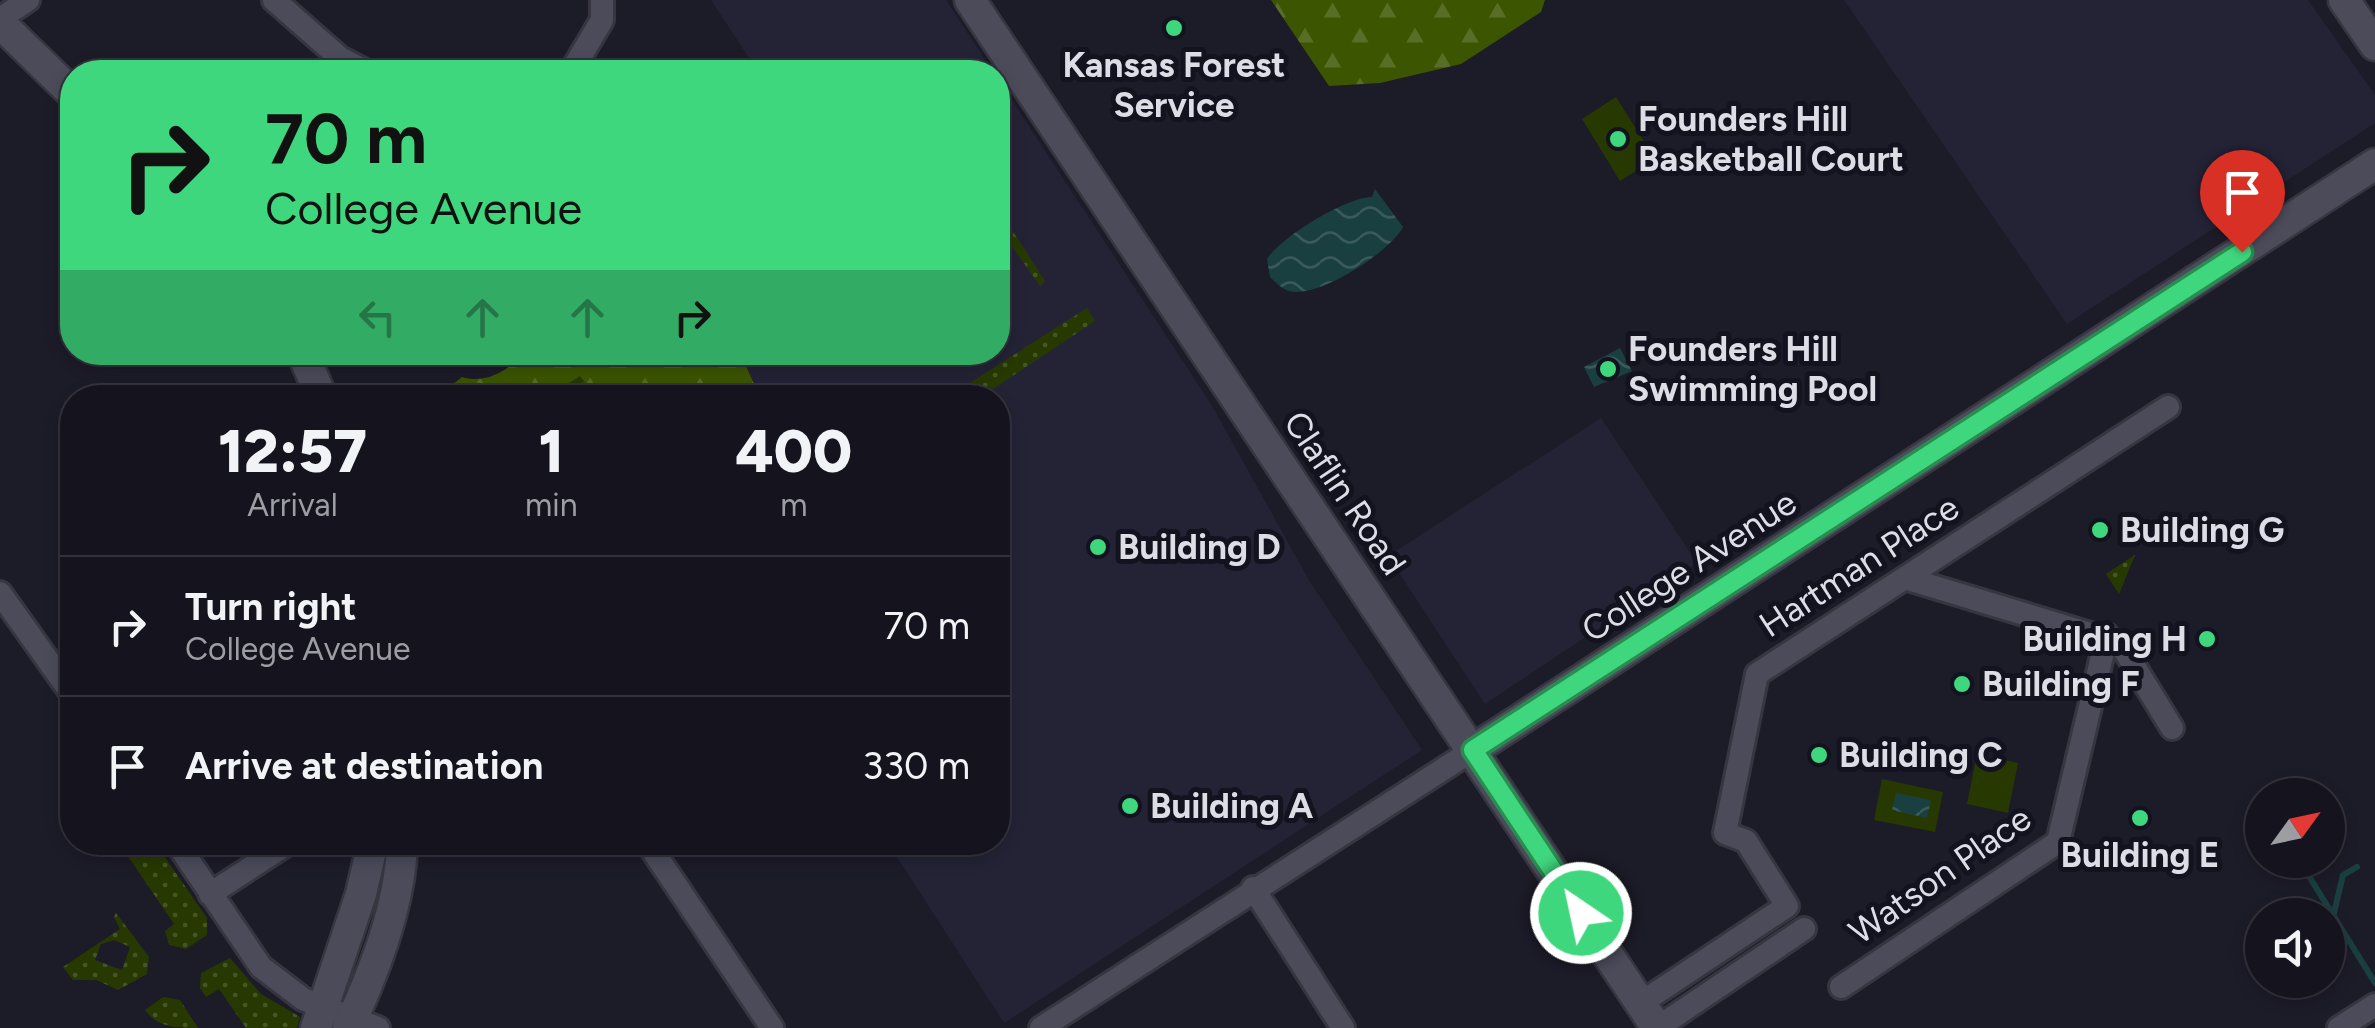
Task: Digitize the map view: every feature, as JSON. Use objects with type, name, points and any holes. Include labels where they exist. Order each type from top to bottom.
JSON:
[{"type":"street","points":[[28,0],[0,21],[60,80]]},
{"type":"street","points":[[274,0],[327,60]]},
{"type":"street","points":[[578,60],[602,20],[602,0]]},
{"type":"street","name":"Claflin Road","points":[[970,0],[1652,1020]]},
{"type":"street","points":[[2344,0],[2375,45]]},
{"type":"street","name":"College Avenue","points":[[1041,1028],[2375,164]]},
{"type":"street","name":"Hartman Place","points":[[1652,1020],[1788,906],[1746,842],[1725,834],[1757,674],[2168,407]]},
{"type":"street","points":[[1905,578],[2107,636],[2124,645],[2172,728]]},
{"type":"street","points":[[0,593],[60,659]]},
{"type":"street","name":"Watson Place","points":[[1841,987],[2058,842],[2107,636]]},
{"type":"street","points":[[184,855],[261,967],[286,990],[343,1021]]},
{"type":"street","points":[[210,894],[270,855]]},
{"type":"street","points":[[343,1021],[370,855]]},
{"type":"street","points":[[343,1021],[386,922],[402,855]]},
{"type":"street","points":[[656,855],[772,1028]]},
{"type":"street","points":[[1254,888],[1343,1028]]},
{"type":"street","points":[[1652,1020],[1804,929]]},
{"type":"street","points":[[2339,1028],[2375,1004]]},
{"type":"shaded area","points":[[711,0],[946,0],[985,60],[750,60]]},
{"type":"shaded area","points":[[1844,0],[2308,0],[2375,95],[2375,123],[2067,324]]},
{"type":"shaded area","points":[[1010,97],[1211,404],[1310,582],[1422,750],[1004,1023],[896,855],[1010,855],[1010,385],[729,385],[722,372],[735,365],[1010,365]]},
{"type":"shaded area","points":[[1601,418],[1697,563],[1485,704],[1388,556]]},
{"type":"green space","points":[[1271,0],[1545,0],[1541,12],[1461,64],[1380,83],[1329,86]]},
{"type":"green space","name":"Founders Hill Basketball Court","points":[[1616,97],[1655,159],[1620,181],[1582,119]]},
{"type":"green space","points":[[1010,227],[1045,281],[1040,286],[1010,243]]},
{"type":"green space","points":[[1087,308],[1095,321],[999,385],[967,385],[998,365],[1010,365],[1010,357]]},
{"type":"green space","points":[[510,365],[745,365],[755,385],[452,385],[462,377],[481,379]]},
{"type":"green space","points":[[580,376],[586,385],[566,385]]},
{"type":"green space","points":[[2135,555],[2119,594],[2106,574]]},
{"type":"green space","points":[[1977,754],[2018,763],[2008,813],[1967,804]]},
{"type":"green space","points":[[1882,779],[1943,792],[1935,832],[1874,820]]},
{"type":"green space","points":[[127,855],[163,855],[207,918],[207,935],[186,949],[169,945],[165,931],[174,924]]},
{"type":"green space","points":[[116,913],[149,957],[147,974],[118,990],[96,980],[73,980],[63,967],[120,929]],"holes":[[[114,940],[130,947],[122,970],[95,960],[101,944]]]},
{"type":"green space","points":[[230,958],[261,994],[300,1017],[297,1028],[246,1028],[219,989],[206,997],[200,988],[201,973]]},
{"type":"green space","points":[[163,997],[180,1000],[198,1028],[168,1026],[150,1016],[145,1010]]},
{"type":"water","points":[[1375,189],[1403,227],[1384,249],[1334,281],[1302,292],[1289,291],[1270,277],[1267,259],[1274,250],[1331,211],[1372,197]]},
{"type":"water","name":"Founders Hill Swimming Pool","points":[[1620,348],[1632,371],[1594,387],[1584,367]]},
{"type":"water","points":[[1896,793],[1931,800],[1927,818],[1892,810]]},
{"type":"waterway","points":[[2338,898],[2343,875],[2357,867]]},
{"type":"waterway","points":[[2310,878],[2375,983]]},
{"type":"place","name":"Kansas Forest Service","points":[[1174,28]]},
{"type":"place","name":"Founders Hill Basketball Court","points":[[1618,139]]},
{"type":"place","name":"Founders Hill Swimming Pool","points":[[1608,369]]},
{"type":"place","name":"Building G","points":[[2100,530]]},
{"type":"place","name":"Building D","points":[[1098,547]]},
{"type":"place","name":"Building H","points":[[2207,639]]},
{"type":"place","name":"Building F","points":[[1962,684]]},
{"type":"place","name":"Building C","points":[[1819,755]]},
{"type":"place","name":"Building A","points":[[1130,806]]},
{"type":"place","name":"Building E","points":[[2140,818]]},
{"type":"route","points":[[1581,913],[1473,750],[2242,252]]}]
